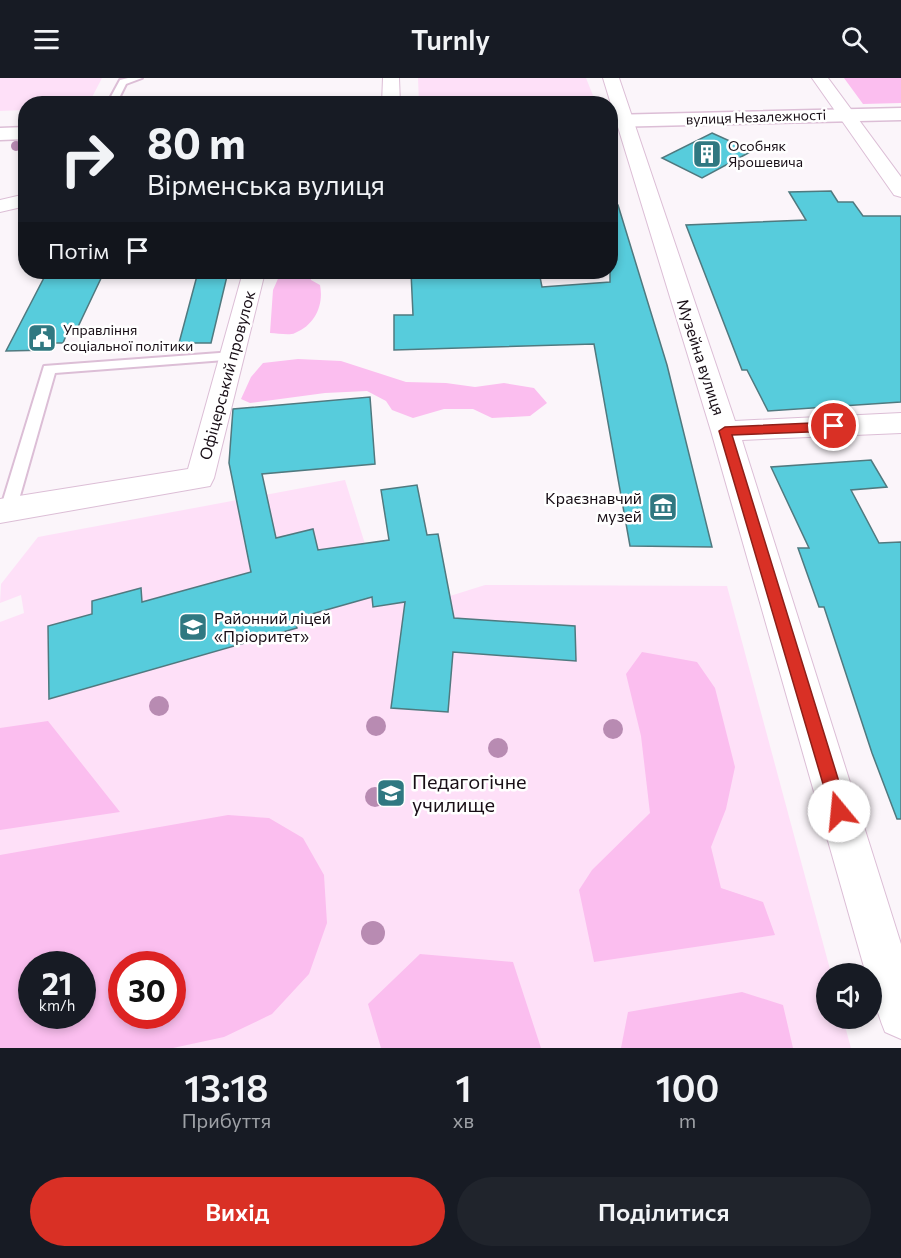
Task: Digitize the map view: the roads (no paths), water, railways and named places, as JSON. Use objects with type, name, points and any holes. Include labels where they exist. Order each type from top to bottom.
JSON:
[{"type":"street","points":[[391,78],[391,96]]},
{"type":"street","name":"Музейна вулиця","points":[[612,78],[615,96]]},
{"type":"street","points":[[820,78],[901,191]]},
{"type":"street","name":"вулиця Незалежності","points":[[618,120],[901,114]]},
{"type":"street","name":"Музейна вулиця","points":[[618,120],[725,431],[901,1016]]},
{"type":"street","points":[[0,134],[18,133]]},
{"type":"street","points":[[0,206],[18,202]]},
{"type":"street","name":"Офіцерський провулок","points":[[4,511],[200,478],[252,279]]},
{"type":"street","points":[[725,431],[901,423]]},
{"type":"lane","points":[[115,96],[123,82],[138,78]]},
{"type":"lane","points":[[4,511],[49,369],[233,356]]},
{"type":"place","name":"Особняк Ярошевича","points":[[707,154]]},
{"type":"place","name":"Управління соціальної політики","points":[[42,338]]},
{"type":"place","name":"Краєзнавчий музей","points":[[663,507]]},
{"type":"place","name":"Районний ліцей «Пріоритет»","points":[[193,627]]},
{"type":"place","name":"Педагогічне училище","points":[[391,793]]}]
